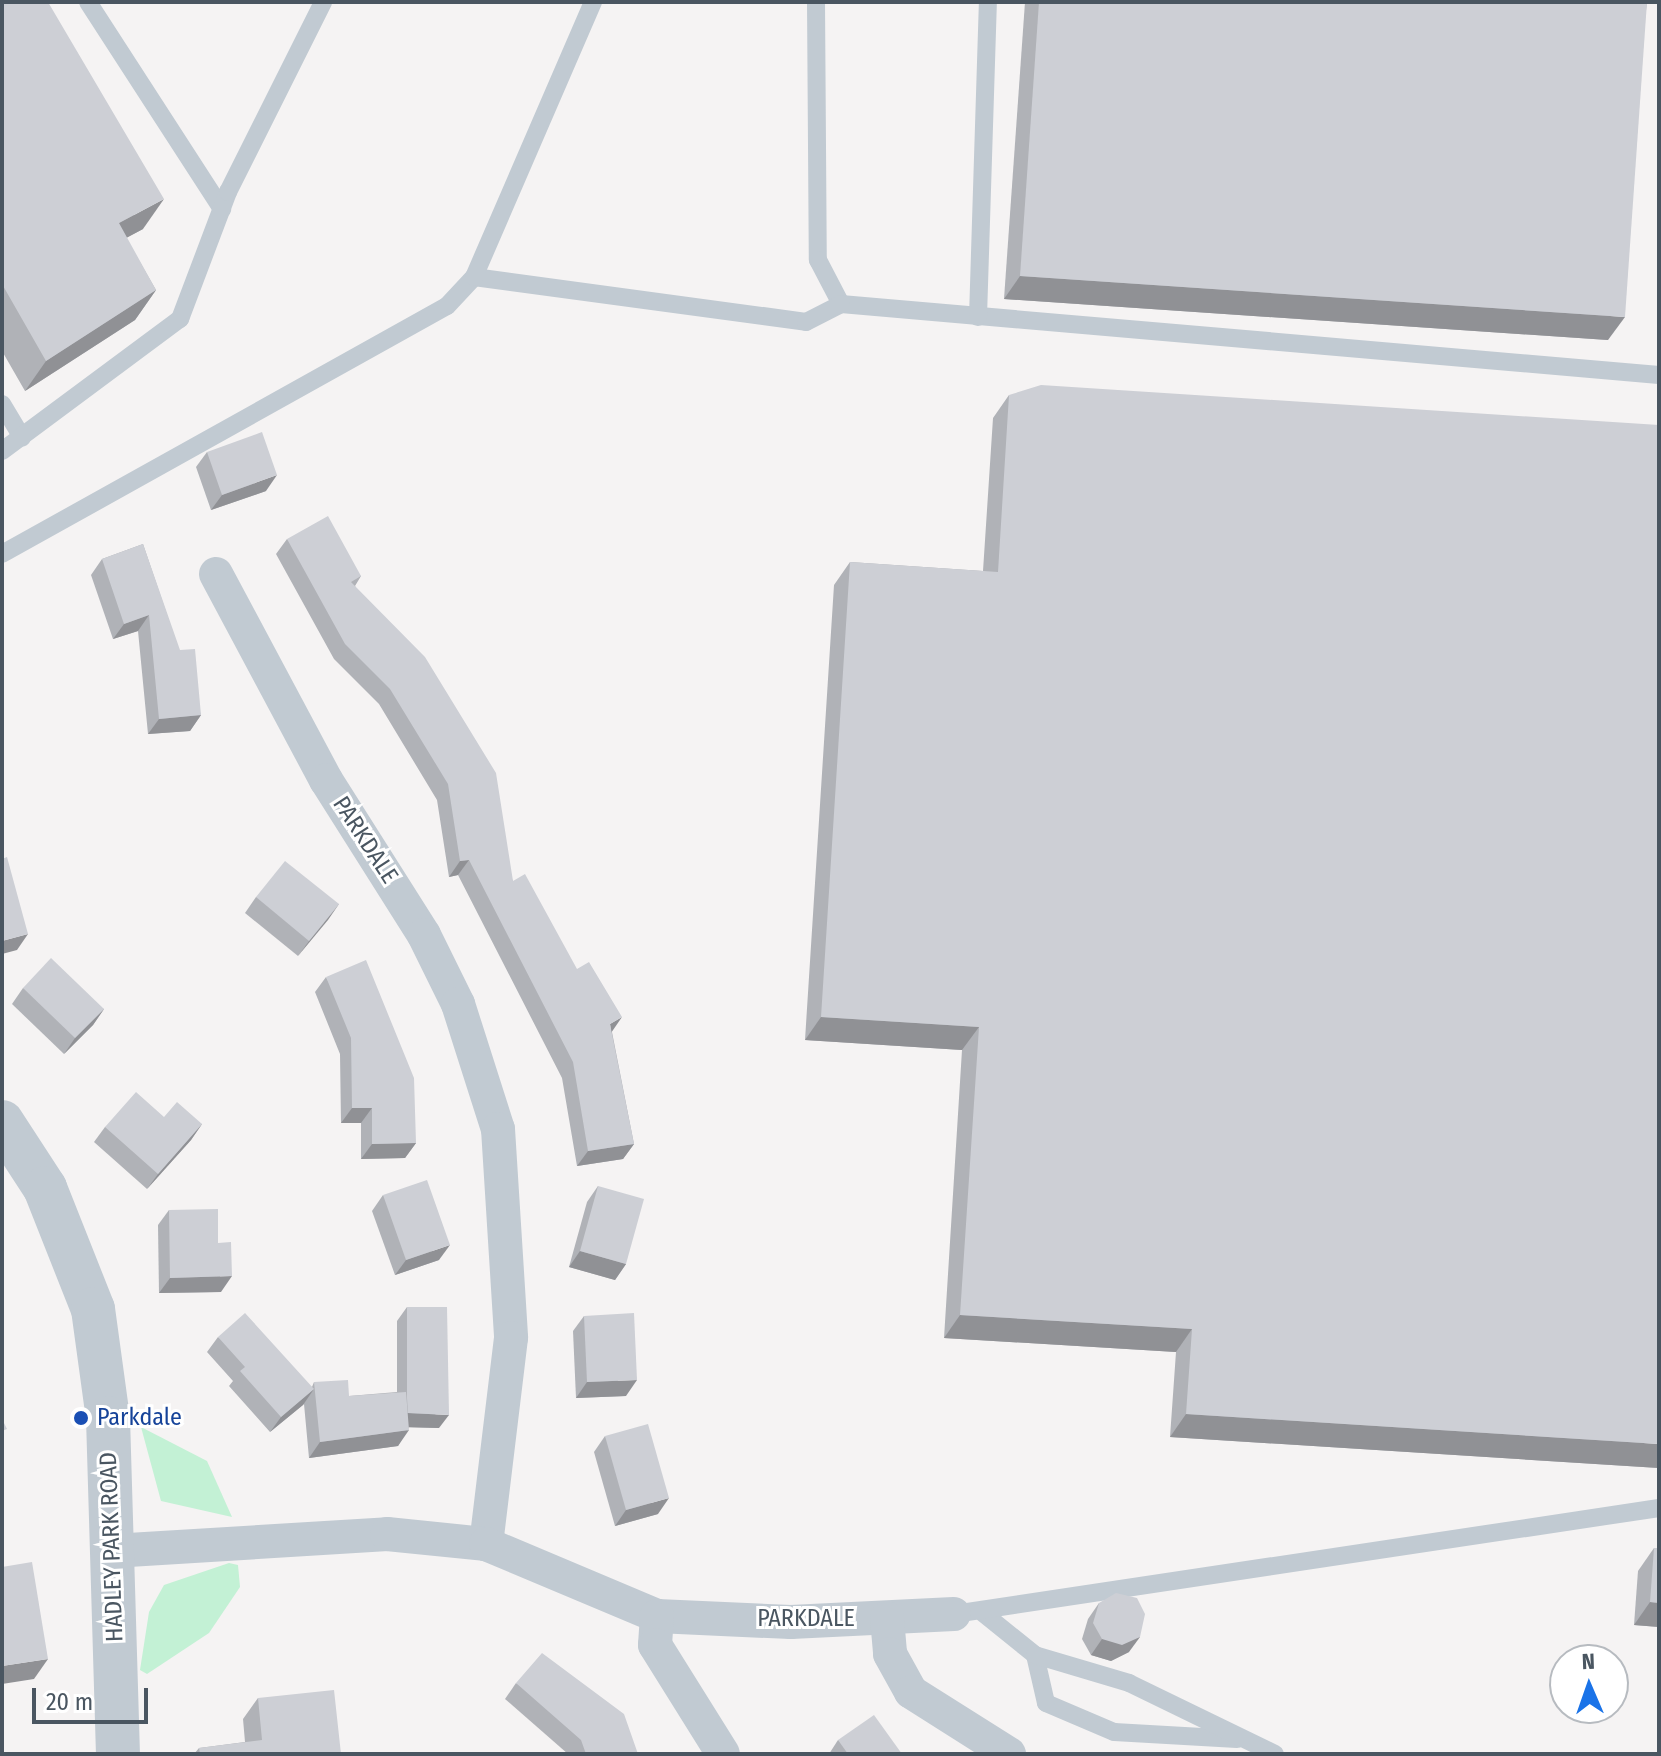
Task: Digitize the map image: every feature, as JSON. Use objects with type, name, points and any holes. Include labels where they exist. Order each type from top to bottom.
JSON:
[{"type":"street","name":"PARKDALE","points":[[216,574],[318,767],[424,935],[458,1004],[498,1129],[511,1338],[486,1544]]},
{"type":"street","name":"HADLEY PARK ROAD","points":[[2,1122],[45,1188],[93,1309],[108,1418],[118,1754]]},
{"type":"street","name":"PARKDALE","points":[[112,1551],[387,1534],[486,1544],[657,1616],[887,1618],[969,1613]]},
{"type":"street","points":[[657,1616],[655,1645],[723,1754]]},
{"type":"street","points":[[887,1618],[890,1654],[911,1692],[1009,1754]]},
{"type":"lane","points":[[88,2],[222,209]]},
{"type":"lane","points":[[2,451],[180,319],[222,209],[323,2]]},
{"type":"lane","points":[[2,554],[447,306],[474,277],[593,2]]},
{"type":"lane","points":[[816,2],[818,260],[841,304]]},
{"type":"lane","points":[[978,317],[988,2]]},
{"type":"lane","points":[[474,277],[806,322],[841,304],[1659,375]]},
{"type":"lane","points":[[2,404],[22,437]]},
{"type":"lane","points":[[969,1613],[1105,1587],[1659,1508]]},
{"type":"lane","points":[[969,1613],[1035,1655],[1129,1683],[1237,1739],[1275,1754]]},
{"type":"lane","points":[[1035,1655],[1046,1703],[1114,1732],[1237,1739]]},
{"type":"green space","points":[[141,1427],[207,1461],[232,1517],[161,1501]]},
{"type":"green space","points":[[229,1563],[238,1565],[240,1587],[209,1633],[147,1674],[140,1670],[149,1612],[164,1585]]},
{"type":"building","points":[[2,2],[48,2],[164,199],[119,223],[156,290],[46,361],[2,284]]},
{"type":"building","points":[[1039,2],[1647,2],[1625,317],[1020,276]]},
{"type":"building","points":[[1041,385],[1659,425],[1659,1444],[1186,1414],[1192,1329],[960,1315],[979,1027],[821,1017],[850,562],[998,572],[1009,395]]},
{"type":"building","points":[[262,432],[277,475],[222,495],[207,452]]},
{"type":"building","points":[[328,516],[361,576],[351,582],[425,657],[496,773],[513,881],[525,874],[577,969],[589,962],[622,1017],[610,1024],[634,1144],[588,1151],[573,1062],[469,860],[460,861],[448,784],[390,689],[345,644],[287,539]]},
{"type":"building","points":[[143,544],[180,650],[195,649],[201,715],[159,719],[149,615],[124,624],[102,559]]},
{"type":"building","points":[[7,857],[28,934],[2,941],[2,859]]},
{"type":"building","points":[[285,861],[339,904],[309,941],[256,897]]},
{"type":"building","points":[[51,958],[104,1009],[75,1038],[23,988]]},
{"type":"building","points":[[366,960],[414,1078],[416,1143],[372,1144],[372,1108],[352,1108],[351,1038],[326,977]]},
{"type":"building","points":[[136,1092],[164,1117],[177,1102],[202,1124],[158,1174],[105,1127]]},
{"type":"building","points":[[427,1180],[450,1245],[406,1260],[383,1195]]},
{"type":"building","points":[[598,1186],[644,1199],[626,1264],[580,1251]]},
{"type":"building","points":[[218,1209],[218,1243],[231,1242],[232,1276],[170,1278],[169,1210]]},
{"type":"building","points":[[407,1307],[447,1307],[449,1415],[408,1413]]},
{"type":"building","points":[[245,1313],[314,1389],[281,1417],[240,1371],[245,1367],[218,1337]]},
{"type":"building","points":[[634,1313],[637,1380],[587,1382],[584,1316]]},
{"type":"building","points":[[348,1380],[349,1396],[406,1392],[409,1430],[320,1442],[314,1382]]},
{"type":"building","points":[[648,1424],[669,1498],[626,1510],[605,1436]]},
{"type":"building","points":[[1654,1548],[1659,1548],[1659,1603],[1650,1602]]},
{"type":"building","points":[[32,1562],[48,1659],[2,1666],[2,1567]]},
{"type":"building","points":[[1116,1593],[1137,1598],[1145,1614],[1140,1637],[1122,1645],[1102,1639],[1093,1623],[1099,1603]]},
{"type":"building","points":[[542,1653],[624,1714],[638,1754],[586,1754],[581,1740],[516,1683]]},
{"type":"building","points":[[334,1690],[341,1754],[200,1754],[199,1748],[262,1740],[258,1698]]},
{"type":"building","points":[[874,1715],[902,1754],[848,1754],[838,1740]]},
{"type":"place","name":"Parkdale","points":[[81,1418]]}]
